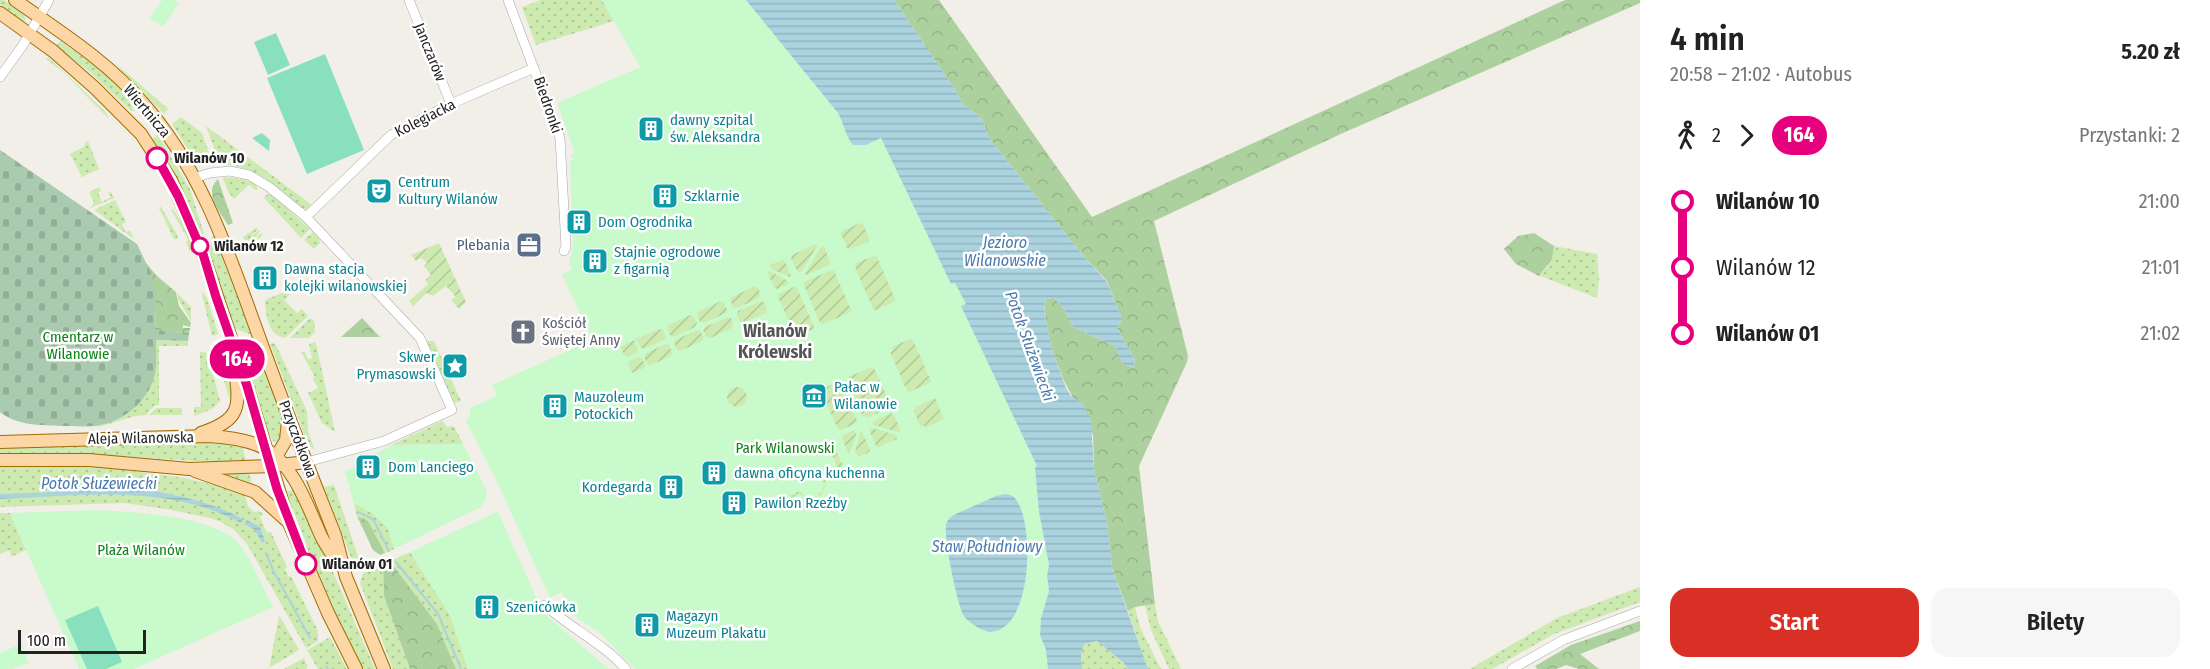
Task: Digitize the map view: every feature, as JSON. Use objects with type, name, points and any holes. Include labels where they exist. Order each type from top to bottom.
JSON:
[{"type":"main road","name":"Wiertnicza","points":[[15,0],[108,68],[130,88],[163,127],[194,178]]},
{"type":"main road","name":"Wiertnicza","points":[[0,13],[74,68],[133,125],[171,180]]},
{"type":"main road","name":"Przyczółkowa","points":[[194,178],[220,232],[335,535],[346,577],[384,669]]},
{"type":"main road","name":"Przyczółkowa","points":[[171,180],[203,254],[266,449],[277,463],[289,523],[353,666]]},
{"type":"main road","points":[[189,436],[228,422],[236,411],[238,389],[233,347]]},
{"type":"main road","points":[[288,414],[286,440],[277,463],[300,490],[323,540],[346,577]]},
{"type":"main road","name":"Aleja Wilanowska","points":[[0,441],[189,436],[230,438],[266,449]]},
{"type":"main road","name":"Aleja Wilanowska","points":[[0,460],[89,459],[189,469],[307,462]]},
{"type":"main road","points":[[189,469],[255,492],[289,523]]},
{"type":"street","points":[[0,77],[50,0]]},
{"type":"street","name":"Janczarów","points":[[409,0],[451,104]]},
{"type":"street","name":"Biedronki","points":[[508,0],[560,138],[566,247],[564,251]]},
{"type":"street","name":"Kolegiacka","points":[[306,217],[391,135],[451,104],[534,68]]},
{"type":"street","points":[[194,178],[210,173],[230,171],[249,175],[269,187],[306,217],[420,338],[452,410],[384,441],[307,462]]},
{"type":"street","points":[[545,605],[626,669]]},
{"type":"street","points":[[1512,669],[1563,640],[1640,611]]},
{"type":"green space","points":[[0,0],[4,0],[24,14],[26,20],[22,21],[0,5]]},
{"type":"green space","points":[[162,0],[174,0],[179,3],[163,27],[150,18]]},
{"type":"green space","points":[[541,0],[602,0],[614,21],[536,45],[522,7]]},
{"type":"green space","name":"Park Wilanowski","points":[[602,0],[746,0],[838,113],[845,125],[866,145],[881,137],[951,284],[955,282],[966,304],[962,307],[1037,466],[1039,512],[1049,565],[1047,576],[1049,591],[1041,618],[1040,634],[1046,650],[1048,669],[635,669],[601,634],[573,615],[562,592],[550,598],[499,486],[466,421],[470,416],[470,408],[497,396],[492,385],[592,340],[562,274],[572,270],[569,263],[573,246],[570,162],[573,160],[571,154],[575,153],[557,103],[640,67]]},
{"type":"green space","points":[[894,0],[939,0],[1092,217],[1565,0],[1640,0],[1640,3],[1343,133],[1154,221],[1188,356],[1139,466],[1155,604],[1135,607],[1128,611],[1112,568],[1107,523],[1094,469],[1093,435],[1064,381],[1052,350],[1044,303],[1047,299],[1054,298],[1062,306],[1073,327],[1115,346],[1123,364],[1134,368],[1135,360],[1117,328],[1122,319],[1107,281],[1081,253],[989,138],[982,119],[962,103]]},
{"type":"green space","points":[[276,33],[290,65],[268,75],[254,42]]},
{"type":"green space","points":[[60,41],[113,81],[122,90],[134,111],[131,111],[90,72],[56,46]]},
{"type":"green space","points":[[325,54],[364,150],[307,174],[267,78]]},
{"type":"green space","points":[[48,57],[105,111],[109,119],[63,72],[46,59]]},
{"type":"green space","points":[[114,62],[168,109],[164,114]]},
{"type":"green space","points":[[181,117],[202,133],[213,165],[201,165],[196,162],[172,124]]},
{"type":"green space","points":[[206,126],[312,205],[307,209],[302,208],[265,178],[244,168],[220,165]]},
{"type":"green space","points":[[262,133],[270,140],[269,151],[252,138]]},
{"type":"green space","points":[[158,135],[190,189],[204,234],[171,167],[152,139]]},
{"type":"green space","points":[[88,141],[99,169],[82,177],[70,154],[85,146],[84,143]]},
{"type":"green space","name":"Cmentarz w Wilanowie","points":[[0,150],[137,244],[151,273],[156,297],[155,331],[189,333],[188,341],[156,340],[156,368],[149,390],[135,407],[116,420],[90,426],[37,425],[14,420],[0,412]]},
{"type":"green space","points":[[223,178],[249,181],[257,185],[257,191],[249,185],[234,199],[228,192]]},
{"type":"green space","points":[[218,179],[233,223],[228,225],[212,196],[214,184]]},
{"type":"green space","points":[[99,187],[101,191],[98,193],[102,202],[111,197],[108,192],[110,191],[114,198],[90,208],[94,202],[89,192]]},
{"type":"green space","points":[[271,194],[310,229],[301,238],[264,198]]},
{"type":"green space","points":[[115,200],[126,222],[122,224],[126,232],[130,230],[134,239],[94,210]]},
{"type":"green space","points":[[161,207],[178,236],[177,239],[174,239],[159,208]]},
{"type":"green space","points":[[173,209],[194,250],[192,254],[186,243],[188,239],[171,210]]},
{"type":"green space","points":[[860,223],[863,224],[869,238],[868,242],[847,248],[841,234],[842,231]]},
{"type":"green space","points":[[256,228],[258,229],[251,237],[260,231],[253,241],[261,233],[263,234],[247,246],[243,237]]},
{"type":"green space","points":[[313,232],[319,238],[320,243],[314,249],[304,240]]},
{"type":"green space","points":[[1534,233],[1554,246],[1552,259],[1539,276],[1516,264],[1504,249],[1518,236]]},
{"type":"green space","points":[[213,235],[252,335],[235,329],[209,253]]},
{"type":"green space","points":[[439,243],[466,302],[459,309],[451,300],[456,297],[446,286],[433,296],[426,293],[413,306],[409,301],[428,284],[425,280],[431,275],[424,266],[427,263],[421,258],[416,261],[411,255]]},
{"type":"green space","points":[[816,244],[817,246],[802,271],[798,273],[791,258],[792,255]]},
{"type":"green space","points":[[824,246],[829,265],[806,275],[820,248]]},
{"type":"green space","points":[[1554,246],[1597,254],[1599,278],[1597,298],[1540,276],[1552,259]]},
{"type":"green space","points":[[877,257],[895,299],[894,302],[876,310],[873,309],[855,267],[856,263]]},
{"type":"green space","points":[[785,261],[791,276],[789,277],[772,269],[770,265]]},
{"type":"green space","points":[[145,262],[176,292],[179,306],[191,323],[190,327],[183,325],[183,328],[190,328],[189,333],[155,332],[154,296]]},
{"type":"green space","points":[[832,270],[851,310],[823,324],[820,323],[804,282]]},
{"type":"green space","points":[[767,272],[786,280],[788,284],[777,289],[774,287]]},
{"type":"green space","points":[[755,286],[760,293],[759,298],[737,308],[733,307],[730,300],[732,297]]},
{"type":"green space","points":[[794,287],[797,288],[814,326],[813,329],[798,336],[795,335],[778,297],[779,294]]},
{"type":"green space","points":[[201,290],[207,298],[218,334],[212,336]]},
{"type":"green space","points":[[289,290],[291,293],[284,300],[297,313],[302,309],[308,316],[285,338],[271,329],[265,300]]},
{"type":"green space","points":[[178,294],[191,307],[191,321],[178,299]]},
{"type":"green space","points":[[721,301],[727,309],[726,313],[703,323],[700,322],[698,312]]},
{"type":"green space","points":[[761,301],[765,303],[766,313],[743,323],[740,322],[738,311]]},
{"type":"green space","points":[[690,315],[697,323],[695,327],[674,337],[670,335],[668,325]]},
{"type":"green space","points":[[728,317],[731,318],[732,328],[710,338],[706,337],[703,330],[705,327]]},
{"type":"green space","points":[[310,318],[314,321],[315,332],[309,338],[290,338]]},
{"type":"green space","points":[[362,318],[380,337],[341,337]]},
{"type":"green space","points":[[659,329],[663,330],[666,337],[664,340],[644,349],[641,348],[636,339]]},
{"type":"green space","points":[[697,330],[704,338],[702,341],[680,351],[677,350],[675,340]]},
{"type":"green space","points":[[910,339],[913,340],[931,381],[909,392],[890,352],[893,350],[892,347]]},
{"type":"green space","points":[[156,340],[188,341],[188,346],[159,346],[159,405],[155,405],[147,415],[92,427],[104,424],[142,400],[155,371]]},
{"type":"green space","points":[[634,340],[638,349],[636,353],[625,356],[620,347]]},
{"type":"green space","points":[[427,341],[434,341],[461,401],[454,403]]},
{"type":"green space","points":[[240,342],[251,349],[257,349],[276,396],[281,421],[281,433],[277,442],[273,441],[267,430]]},
{"type":"green space","points":[[316,342],[335,432],[322,423],[308,393],[318,388],[313,379],[315,377],[301,352],[305,352],[308,359],[312,358],[309,344]]},
{"type":"green space","points":[[273,343],[307,411],[308,431],[315,451],[308,444],[270,344]]},
{"type":"green space","points":[[666,344],[672,352],[671,356],[648,366],[644,357],[646,353]]},
{"type":"green space","points":[[223,348],[232,378],[233,404],[228,395],[216,353]]},
{"type":"green space","points":[[200,352],[208,355],[220,401],[212,409],[194,416],[194,407],[201,407]]},
{"type":"green space","points":[[638,357],[642,358],[646,367],[632,373],[628,364]]},
{"type":"green space","points":[[872,367],[891,405],[866,418],[863,417],[847,381],[848,377]]},
{"type":"green space","points":[[837,382],[840,383],[857,420],[856,423],[841,430],[838,429],[821,392],[822,389]]},
{"type":"green space","points":[[737,387],[744,390],[747,397],[744,404],[737,407],[730,404],[727,397],[730,390]]},
{"type":"green space","points":[[935,398],[944,419],[925,428],[924,425],[921,427],[913,410]]},
{"type":"green space","points":[[156,408],[182,408],[182,415],[149,415]]},
{"type":"green space","points":[[891,413],[901,431],[874,425],[872,422]]},
{"type":"green space","points":[[442,421],[447,427],[454,426],[463,444],[391,445]]},
{"type":"green space","points":[[869,429],[896,435],[897,439],[879,447],[876,446]]},
{"type":"green space","points":[[854,430],[856,435],[849,455],[842,438],[843,435]]},
{"type":"green space","points":[[862,432],[870,449],[869,452],[858,457],[855,452]]},
{"type":"green space","points":[[831,440],[843,466],[838,468],[826,442]]},
{"type":"green space","points":[[224,442],[243,447],[246,463],[75,453],[0,455],[0,446]]},
{"type":"green space","points":[[463,444],[487,491],[483,506],[394,549],[388,528],[372,513],[354,503],[345,472],[391,445]]},
{"type":"green space","points":[[96,466],[185,478],[244,492],[248,506],[254,512],[258,511],[263,515],[260,517],[267,533],[271,532],[287,567],[285,569],[289,577],[291,576],[318,631],[318,641],[306,648],[247,544],[233,529],[221,522],[166,509],[124,503],[0,507],[0,467]]},
{"type":"green space","points":[[845,470],[846,472],[826,481],[825,485],[823,482],[827,477],[831,478]]},
{"type":"green space","points":[[223,472],[249,472],[252,484],[223,475]]},
{"type":"green space","points":[[334,485],[361,565],[352,560],[324,487]]},
{"type":"green space","points":[[825,485],[823,492],[816,498],[808,499],[799,494],[779,503],[778,501],[789,498],[791,494],[795,495],[797,492],[802,492],[804,496],[807,495],[810,498],[818,496],[818,493],[823,491],[822,488]]},
{"type":"green space","points":[[294,490],[330,565],[375,669],[361,669],[327,595],[285,491]]},
{"type":"green space","points":[[354,503],[372,513],[388,528],[394,549],[385,553],[368,521],[357,516]]},
{"type":"green space","name":"Plaża Wilanów","points":[[97,510],[168,516],[220,530],[233,538],[244,551],[273,607],[134,669],[79,669],[10,513]]},
{"type":"green space","points":[[497,512],[543,613],[609,669],[468,669],[450,615],[410,552]]},
{"type":"green space","points":[[0,513],[10,513],[26,550],[11,557],[10,550],[0,554]]},
{"type":"green space","points":[[357,516],[368,521],[385,553],[380,555],[373,550]]},
{"type":"green space","points":[[410,552],[450,615],[468,669],[456,669],[437,624],[390,561]]},
{"type":"green space","points":[[390,561],[437,624],[456,669],[410,669],[384,596],[383,564]]},
{"type":"green space","points":[[383,564],[384,596],[410,669],[393,669],[360,583],[363,573]]},
{"type":"green space","points":[[1640,587],[1640,602],[1554,634],[1492,669],[1470,669],[1557,618]]},
{"type":"green space","points":[[1155,604],[1158,621],[1181,669],[1169,669],[1151,630],[1145,605]]},
{"type":"green space","points":[[98,606],[122,662],[106,669],[87,669],[65,620]]},
{"type":"green space","points":[[1135,607],[1140,627],[1161,669],[1148,669],[1128,611]]},
{"type":"green space","points":[[279,616],[299,650],[269,668]]},
{"type":"green space","points":[[1640,621],[1640,631],[1580,654],[1599,669],[1579,669],[1566,665],[1556,669],[1537,669],[1535,666],[1571,645]]},
{"type":"green space","points":[[330,637],[347,669],[318,669],[307,650]]},
{"type":"green space","points":[[1098,641],[1124,662],[1128,669],[1082,669],[1081,654],[1084,644]]},
{"type":"green space","points":[[21,644],[29,663],[12,669],[0,669],[0,653]]},
{"type":"green space","points":[[304,658],[308,667],[306,669],[284,669]]},
{"type":"water","name":"Jezioro Wilanowskie","points":[[746,0],[894,0],[962,103],[982,119],[989,138],[1107,282],[1122,319],[1117,328],[1135,360],[1134,368],[1123,364],[1115,346],[1073,327],[1062,306],[1054,298],[1047,299],[1044,303],[1045,316],[1052,350],[1066,388],[1071,396],[1083,404],[1091,421],[1094,469],[1107,523],[1112,568],[1148,669],[1128,669],[1123,662],[1097,641],[1084,644],[1081,654],[1082,669],[1048,669],[1046,650],[1040,635],[1041,618],[1049,591],[1047,576],[1049,565],[1039,512],[1035,467],[1037,466],[961,306],[966,304],[955,283],[951,284],[881,138],[866,145],[853,145],[838,113]]},
{"type":"water","points":[[142,489],[207,504],[243,519],[241,523],[213,510],[153,497],[92,495],[0,499],[0,494]]},
{"type":"water","name":"Staw Południowy","points":[[1006,494],[1015,498],[1022,513],[1026,531],[1026,574],[1022,596],[1015,614],[1005,626],[991,632],[972,624],[961,609],[949,557],[946,525],[949,519],[956,514],[996,496]]},
{"type":"water","points":[[247,520],[260,527],[265,541],[262,543],[255,530],[244,524]]},
{"type":"waterway","name":"Potok Służewiecki","points":[[358,512],[373,519],[389,551]]},
{"type":"waterway","points":[[266,553],[310,638]]},
{"type":"waterway","name":"Potok Służewiecki","points":[[396,562],[438,614],[461,669]]},
{"type":"bus line","name":"164","points":[[157,158],[178,196],[203,254],[247,386],[277,489],[306,564]]},
{"type":"place","name":"dawny szpital św. Aleksandra","points":[[651,129]]},
{"type":"place","name":"Wilanów 10","points":[[157,158]]},
{"type":"place","name":"Centrum Kultury Wilanów","points":[[379,191]]},
{"type":"place","name":"Szklarnie","points":[[665,196]]},
{"type":"place","name":"Dom Ogrodnika","points":[[579,222]]},
{"type":"place","name":"Plebania","points":[[529,245]]},
{"type":"place","name":"Wilanów 12","points":[[200,246]]},
{"type":"place","name":"Stajnie ogrodowe z figarnią","points":[[595,261]]},
{"type":"place","name":"Dawna stacja kolejki wilanowskiej","points":[[265,278]]},
{"type":"place","name":"Kościół Świętej Anny","points":[[523,332]]},
{"type":"place","name":"Skwer Prymasowski","points":[[455,366]]},
{"type":"place","name":"Pałac w Wilanowie","points":[[814,396]]},
{"type":"place","name":"Mauzoleum Potockich","points":[[555,406]]},
{"type":"place","name":"Dom Lanciego","points":[[368,467]]},
{"type":"place","name":"dawna oficyna kuchenna","points":[[714,473]]},
{"type":"place","name":"Kordegarda","points":[[671,487]]},
{"type":"place","name":"Pawilon Rzeźby","points":[[734,503]]},
{"type":"place","name":"Wilanów 01","points":[[306,564]]},
{"type":"place","name":"Szenicówka","points":[[487,607]]},
{"type":"place","name":"Magazyn Muzeum Plakatu","points":[[647,625]]},
{"type":"district","name":"Wilanów Królewski","points":[[775,341]]}]
